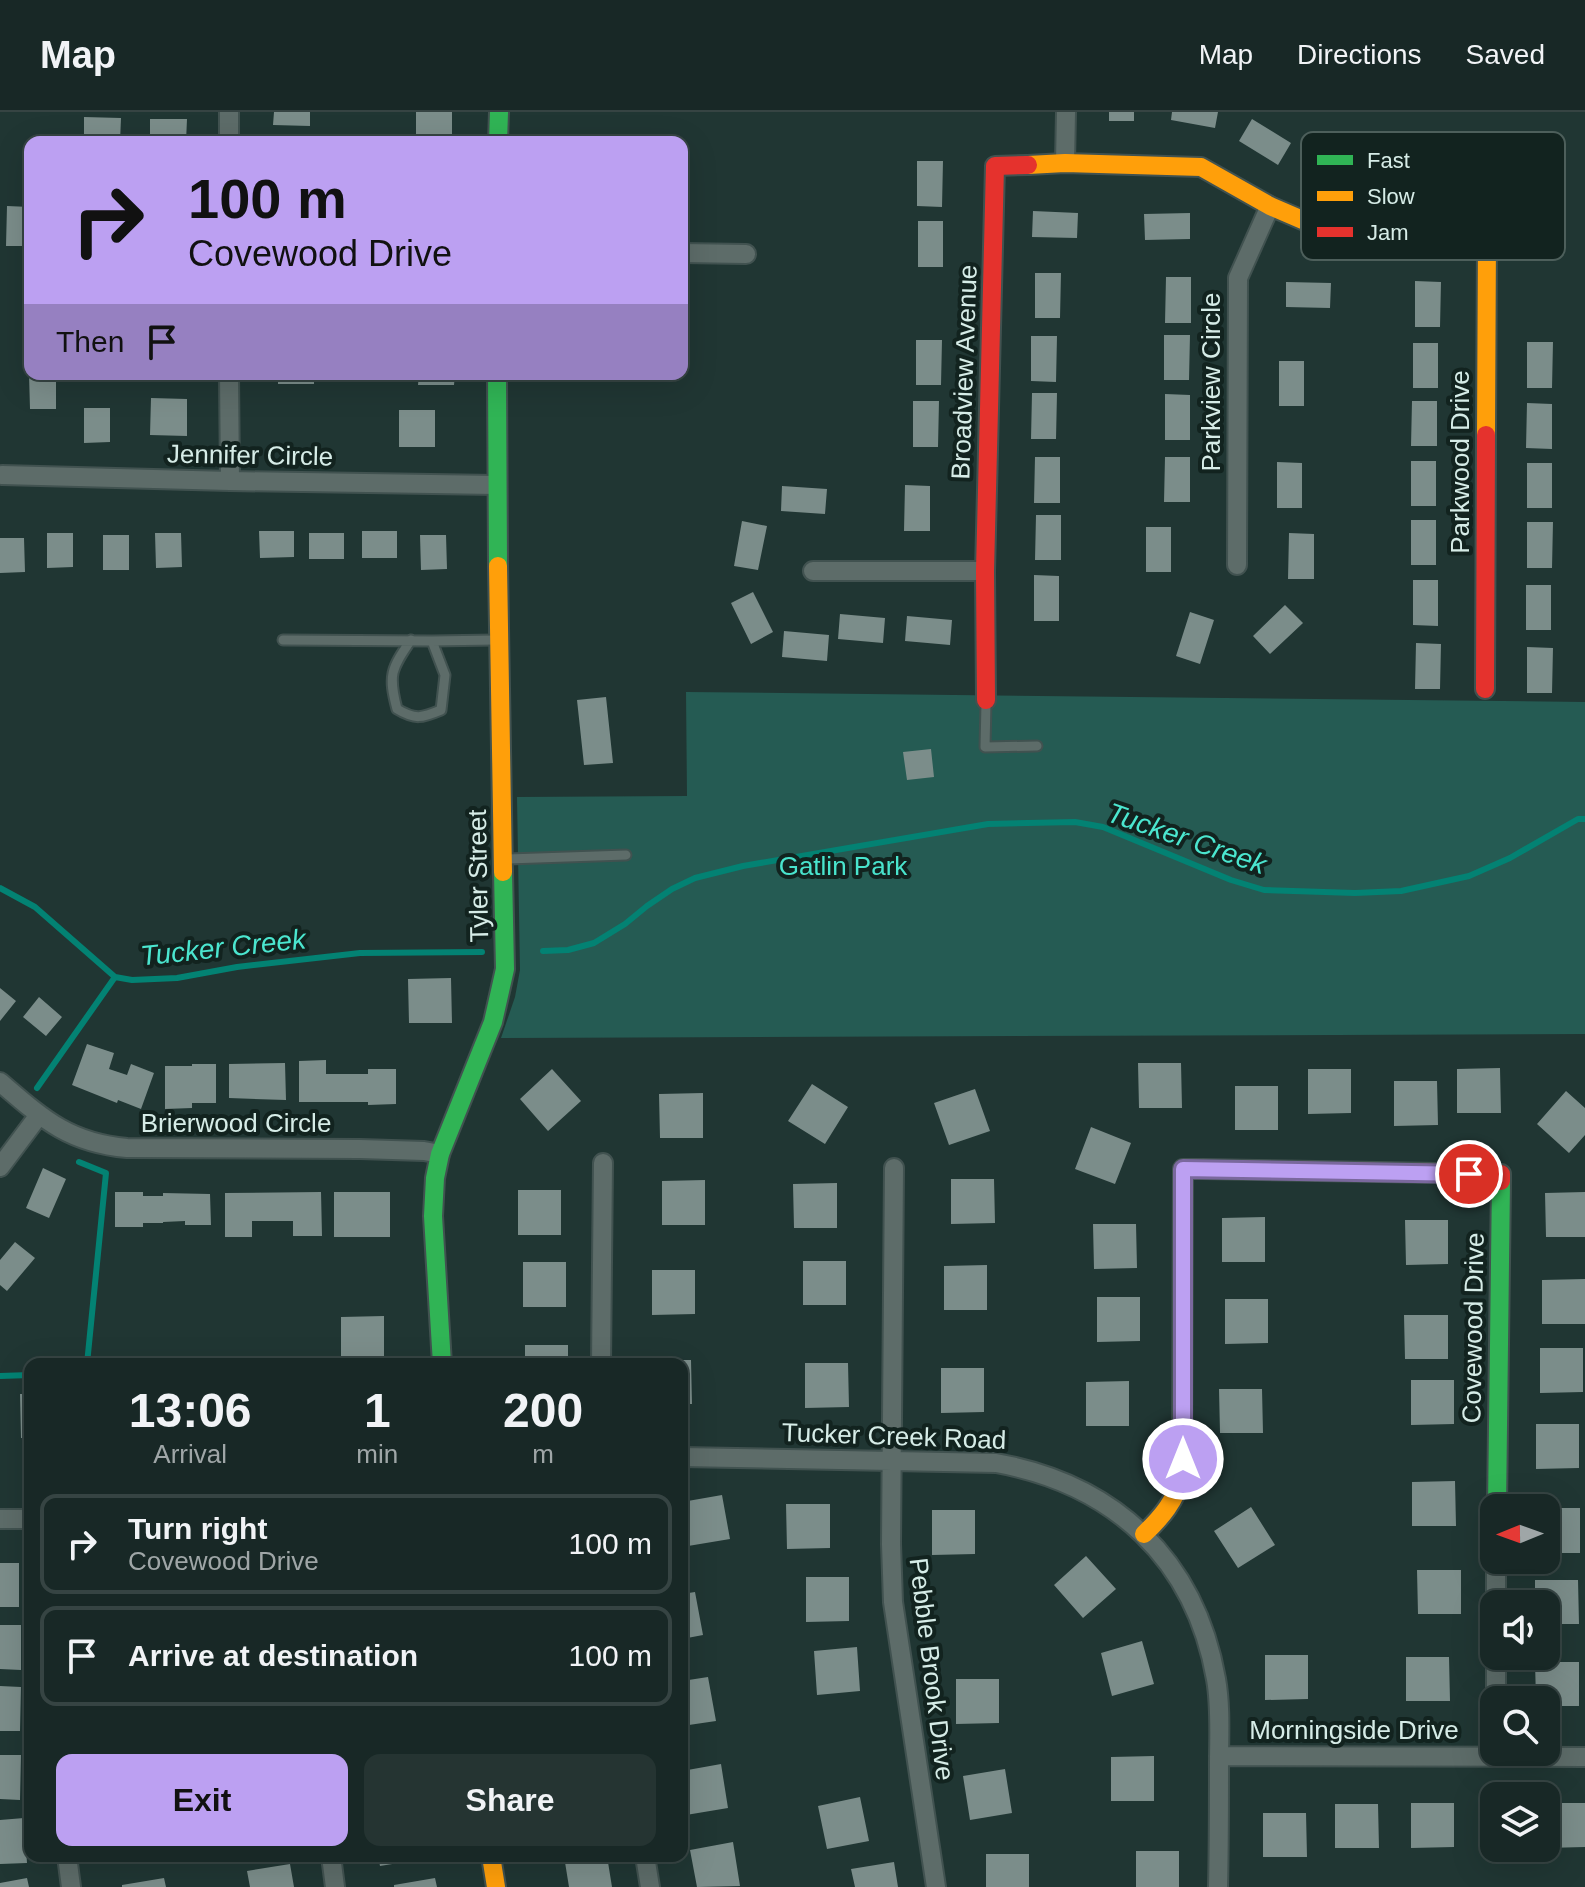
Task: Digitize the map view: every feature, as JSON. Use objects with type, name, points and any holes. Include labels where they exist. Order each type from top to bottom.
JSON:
[{"type":"street","points":[[229,112],[229,136]]},
{"type":"street","points":[[498,136],[499,112]]},
{"type":"street","points":[[1066,112],[1065,163],[1201,167],[1270,206]]},
{"type":"street","name":"Broadview Avenue","points":[[986,700],[985,571],[995,166],[1065,163]]},
{"type":"street","name":"Parkwood Drive","points":[[1270,206],[1301,219]]},
{"type":"street","name":"Parkview Circle","points":[[1237,565],[1238,278],[1270,206]]},
{"type":"street","points":[[688,253],[746,254]]},
{"type":"street","name":"Parkwood Drive","points":[[1485,689],[1487,260]]},
{"type":"street","points":[[229,380],[230,481]]},
{"type":"street","name":"Tyler Street","points":[[442,1358],[433,1216],[435,1178],[440,1154],[493,1022],[505,969],[498,640],[497,380]]},
{"type":"street","name":"Jennifer Circle","points":[[2,475],[496,485]]},
{"type":"street","points":[[813,571],[985,571]]},
{"type":"street","name":"Brierwood Circle","points":[[0,1082],[60,1130],[106,1146],[360,1149],[440,1154]]},
{"type":"street","points":[[0,1167],[39,1115]]},
{"type":"street","points":[[601,1358],[603,1163]]},
{"type":"street","name":"Pebble Brook Drive","points":[[894,1168],[893,1602],[936,1887]]},
{"type":"street","name":"Covewood Drive","points":[[1144,1534],[1170,1508],[1178,1494],[1182,1477],[1183,1169],[1501,1174],[1497,1494]]},
{"type":"street","name":"Tucker Creek Road","points":[[688,1457],[996,1463],[1059,1479],[1119,1513],[1144,1534],[1179,1577],[1210,1647],[1220,1719],[1218,1887]]},
{"type":"street","points":[[0,1519],[24,1519]]},
{"type":"street","name":"Morningside Drive","points":[[1219,1756],[1480,1754]]},
{"type":"street","name":"Morningside Drive","points":[[1560,1756],[1585,1757]]},
{"type":"street","points":[[68,1862],[71,1887]]},
{"type":"street","points":[[332,1862],[335,1887]]},
{"type":"street","points":[[492,1862],[496,1887]]},
{"type":"street","points":[[646,1862],[650,1887]]},
{"type":"lane","points":[[283,640],[498,640]]},
{"type":"lane","points":[[411,640],[395,663],[391,686],[397,709],[410,717],[425,717],[441,710],[445,675],[432,641]]},
{"type":"lane","points":[[986,700],[985,747],[1037,746]]},
{"type":"lane","points":[[503,859],[626,855]]},
{"type":"green space","name":"Gatlin Park","points":[[686,692],[1585,702],[1585,1034],[501,1038],[515,997],[520,970],[517,797],[687,796]]},
{"type":"building","points":[[274,112],[310,112],[310,126],[273,125]]},
{"type":"building","points":[[416,112],[452,112],[452,134],[416,134]]},
{"type":"building","points":[[1109,112],[1134,112],[1134,121],[1109,121]]},
{"type":"building","points":[[1172,112],[1218,112],[1215,128],[1171,120]]},
{"type":"building","points":[[84,117],[121,118],[120,136],[84,136]]},
{"type":"building","points":[[150,119],[187,119],[186,136],[150,136]]},
{"type":"building","points":[[1252,119],[1291,143],[1278,165],[1239,141]]},
{"type":"building","points":[[917,161],[943,161],[942,207],[917,206]]},
{"type":"building","points":[[7,206],[24,207],[24,246],[6,246]]},
{"type":"building","points":[[1033,211],[1078,213],[1077,238],[1032,237]]},
{"type":"building","points":[[1190,213],[1190,239],[1145,240],[1144,214]]},
{"type":"building","points":[[918,221],[943,221],[943,267],[918,267]]},
{"type":"building","points":[[1035,273],[1061,273],[1060,318],[1035,318]]},
{"type":"building","points":[[1166,277],[1191,277],[1191,323],[1165,323]]},
{"type":"building","points":[[1415,281],[1441,282],[1440,327],[1415,327]]},
{"type":"building","points":[[1286,282],[1331,283],[1330,308],[1286,307]]},
{"type":"building","points":[[1164,335],[1190,335],[1189,380],[1164,380]]},
{"type":"building","points":[[1031,336],[1057,336],[1056,382],[1031,381]]},
{"type":"building","points":[[916,340],[942,340],[941,385],[916,385]]},
{"type":"building","points":[[1527,342],[1553,342],[1552,388],[1527,388]]},
{"type":"building","points":[[1413,343],[1438,343],[1438,388],[1413,388]]},
{"type":"building","points":[[1279,361],[1304,361],[1304,406],[1279,406]]},
{"type":"building","points":[[29,380],[56,380],[56,409],[30,409]]},
{"type":"building","points":[[278,380],[314,380],[314,384],[278,384]]},
{"type":"building","points":[[418,380],[454,380],[454,385],[418,385]]},
{"type":"building","points":[[1032,393],[1057,393],[1056,439],[1031,439]]},
{"type":"building","points":[[1165,394],[1190,395],[1190,440],[1165,440]]},
{"type":"building","points":[[151,398],[187,399],[187,436],[150,435]]},
{"type":"building","points":[[913,401],[939,401],[938,447],[913,447]]},
{"type":"building","points":[[1412,401],[1437,401],[1437,446],[1411,446]]},
{"type":"building","points":[[1527,403],[1552,404],[1552,449],[1526,448]]},
{"type":"building","points":[[84,408],[110,408],[110,442],[84,443]]},
{"type":"building","points":[[399,410],[435,410],[435,447],[399,447]]},
{"type":"building","points":[[1035,457],[1060,457],[1060,503],[1034,503]]},
{"type":"building","points":[[1165,457],[1190,457],[1190,502],[1164,502]]},
{"type":"building","points":[[1411,461],[1436,461],[1436,506],[1411,506]]},
{"type":"building","points":[[1277,462],[1302,463],[1302,508],[1277,508]]},
{"type":"building","points":[[1527,463],[1552,463],[1552,508],[1527,508]]},
{"type":"building","points":[[905,485],[930,486],[930,531],[904,531]]},
{"type":"building","points":[[782,486],[827,489],[825,514],[781,511]]},
{"type":"building","points":[[1036,515],[1061,515],[1061,560],[1035,560]]},
{"type":"building","points":[[1411,520],[1436,520],[1436,565],[1411,565]]},
{"type":"building","points":[[742,521],[767,526],[758,570],[734,566]]},
{"type":"building","points":[[1527,522],[1553,522],[1552,568],[1527,568]]},
{"type":"building","points":[[1146,527],[1171,527],[1171,572],[1146,572]]},
{"type":"building","points":[[259,531],[294,531],[294,557],[260,558]]},
{"type":"building","points":[[362,531],[397,531],[397,558],[362,558]]},
{"type":"building","points":[[47,533],[73,533],[73,567],[47,568]]},
{"type":"building","points":[[155,533],[181,533],[182,567],[156,568]]},
{"type":"building","points":[[309,533],[344,533],[344,559],[309,559]]},
{"type":"building","points":[[1289,533],[1314,534],[1314,579],[1288,579]]},
{"type":"building","points":[[103,535],[129,535],[129,570],[103,570]]},
{"type":"building","points":[[420,535],[446,535],[447,569],[421,570]]},
{"type":"building","points":[[0,538],[24,538],[25,572],[0,573]]},
{"type":"building","points":[[1034,575],[1059,576],[1059,621],[1034,621]]},
{"type":"building","points":[[1413,580],[1438,580],[1438,626],[1413,625]]},
{"type":"building","points":[[1526,585],[1551,585],[1551,630],[1526,630]]},
{"type":"building","points":[[753,592],[773,632],[751,644],[731,603]]},
{"type":"building","points":[[1285,605],[1303,623],[1270,654],[1253,636]]},
{"type":"building","points":[[1190,612],[1214,620],[1200,664],[1176,656]]},
{"type":"building","points":[[840,614],[885,618],[883,643],[838,639]]},
{"type":"building","points":[[907,616],[952,620],[950,645],[905,641]]},
{"type":"building","points":[[784,631],[829,635],[827,661],[782,657]]},
{"type":"building","points":[[1416,643],[1441,644],[1440,689],[1415,689]]},
{"type":"building","points":[[1527,647],[1553,648],[1552,693],[1527,693]]},
{"type":"building","points":[[606,697],[613,763],[584,765],[577,700]]},
{"type":"building","points":[[931,749],[934,777],[907,780],[903,752]]},
{"type":"building","points":[[451,978],[452,1023],[409,1023],[408,979]]},
{"type":"building","points":[[0,988],[16,1001],[0,1021]]},
{"type":"building","points":[[39,997],[62,1017],[46,1036],[23,1017]]},
{"type":"building","points":[[87,1044],[114,1053],[109,1069],[127,1075],[131,1064],[154,1073],[141,1109],[72,1085]]},
{"type":"building","points":[[326,1060],[326,1074],[368,1074],[368,1069],[396,1069],[396,1104],[299,1102],[299,1061]]},
{"type":"building","points":[[285,1063],[286,1100],[229,1098],[229,1064]]},
{"type":"building","points":[[1138,1063],[1181,1063],[1182,1108],[1139,1108]]},
{"type":"building","points":[[216,1064],[216,1103],[192,1103],[192,1108],[165,1109],[165,1066]]},
{"type":"building","points":[[1500,1068],[1501,1113],[1457,1113],[1457,1069]]},
{"type":"building","points":[[552,1069],[581,1101],[548,1131],[520,1099]]},
{"type":"building","points":[[1308,1069],[1351,1069],[1351,1113],[1308,1114]]},
{"type":"building","points":[[1394,1081],[1437,1081],[1438,1125],[1394,1126]]},
{"type":"building","points":[[812,1084],[848,1107],[825,1144],[788,1121]]},
{"type":"building","points":[[1235,1086],[1278,1086],[1278,1130],[1235,1130]]},
{"type":"building","points":[[975,1089],[990,1131],[949,1145],[934,1103]]},
{"type":"building","points":[[1566,1091],[1585,1108],[1585,1135],[1569,1153],[1537,1124]]},
{"type":"building","points":[[703,1093],[703,1138],[660,1138],[659,1094]]},
{"type":"building","points":[[1091,1127],[1131,1143],[1115,1184],[1075,1169]]},
{"type":"building","points":[[43,1168],[66,1179],[49,1218],[26,1208]]},
{"type":"building","points":[[951,1179],[994,1179],[995,1223],[951,1224]]},
{"type":"building","points":[[705,1180],[705,1225],[662,1225],[662,1181]]},
{"type":"building","points":[[837,1183],[837,1228],[794,1228],[793,1184]]},
{"type":"building","points":[[518,1190],[561,1190],[561,1235],[518,1235]]},
{"type":"building","points":[[115,1192],[143,1192],[143,1196],[163,1196],[163,1193],[210,1194],[211,1225],[185,1225],[185,1221],[115,1227]]},
{"type":"building","points":[[321,1192],[322,1236],[293,1236],[293,1221],[252,1221],[252,1237],[225,1237],[225,1193]]},
{"type":"building","points":[[334,1192],[390,1192],[390,1237],[334,1237]]},
{"type":"building","points":[[1585,1192],[1585,1237],[1546,1237],[1545,1193]]},
{"type":"building","points":[[1265,1217],[1265,1262],[1222,1262],[1222,1218]]},
{"type":"building","points":[[1405,1220],[1448,1220],[1448,1264],[1406,1265]]},
{"type":"building","points":[[1093,1224],[1136,1224],[1137,1268],[1094,1269]]},
{"type":"building","points":[[15,1242],[35,1258],[7,1291],[0,1285],[0,1260]]},
{"type":"building","points":[[803,1261],[846,1261],[846,1305],[803,1305]]},
{"type":"building","points":[[523,1262],[566,1262],[566,1307],[523,1307]]},
{"type":"building","points":[[987,1265],[987,1310],[944,1310],[944,1266]]},
{"type":"building","points":[[652,1270],[695,1270],[695,1314],[652,1315]]},
{"type":"building","points":[[1585,1279],[1585,1324],[1542,1324],[1542,1280]]},
{"type":"building","points":[[1097,1297],[1140,1297],[1140,1341],[1097,1342]]},
{"type":"building","points":[[1225,1299],[1268,1299],[1268,1343],[1225,1344]]},
{"type":"building","points":[[1404,1315],[1448,1315],[1448,1359],[1405,1359]]},
{"type":"building","points":[[384,1316],[384,1358],[341,1358],[341,1317]]},
{"type":"building","points":[[525,1345],[568,1345],[568,1358],[525,1358]]},
{"type":"building","points":[[1540,1348],[1583,1348],[1583,1392],[1540,1393]]},
{"type":"building","points":[[688,1360],[691,1360],[692,1404],[688,1404]]},
{"type":"building","points":[[805,1363],[848,1363],[849,1407],[805,1408]]},
{"type":"building","points":[[941,1368],[984,1368],[984,1412],[941,1413]]},
{"type":"building","points":[[1411,1380],[1454,1380],[1454,1424],[1411,1425]]},
{"type":"building","points":[[1129,1381],[1129,1426],[1086,1426],[1086,1382]]},
{"type":"building","points":[[1219,1389],[1262,1389],[1263,1433],[1220,1433]]},
{"type":"building","points":[[20,1394],[24,1394],[24,1438],[21,1438]]},
{"type":"building","points":[[1536,1424],[1579,1424],[1579,1468],[1536,1469]]},
{"type":"building","points":[[1455,1481],[1456,1526],[1412,1526],[1412,1482]]},
{"type":"building","points":[[722,1495],[730,1539],[688,1546],[688,1501]]},
{"type":"building","points":[[786,1504],[830,1504],[830,1548],[787,1549]]},
{"type":"building","points":[[1251,1507],[1275,1545],[1238,1568],[1214,1531]]},
{"type":"building","points":[[1560,1508],[1580,1508],[1580,1553],[1560,1553]]},
{"type":"building","points":[[932,1510],[975,1510],[975,1554],[932,1555]]},
{"type":"building","points":[[1086,1556],[1116,1589],[1083,1618],[1054,1585]]},
{"type":"building","points":[[0,1563],[19,1563],[19,1607],[0,1607]]},
{"type":"building","points":[[1417,1570],[1461,1570],[1461,1614],[1418,1614]]},
{"type":"building","points":[[806,1577],[849,1577],[849,1621],[806,1622]]},
{"type":"building","points":[[1535,1580],[1578,1580],[1579,1624],[1560,1624],[1560,1590],[1535,1590]]},
{"type":"building","points":[[695,1592],[703,1635],[688,1638],[688,1593]]},
{"type":"building","points":[[0,1625],[21,1625],[21,1670],[0,1669]]},
{"type":"building","points":[[1142,1641],[1154,1684],[1112,1696],[1101,1653]]},
{"type":"building","points":[[857,1647],[860,1691],[817,1695],[814,1651]]},
{"type":"building","points":[[1265,1655],[1308,1655],[1308,1699],[1265,1700]]},
{"type":"building","points":[[1406,1657],[1449,1657],[1450,1701],[1406,1701]]},
{"type":"building","points":[[1560,1662],[1579,1662],[1579,1706],[1560,1706],[1560,1686],[1536,1686],[1535,1670],[1560,1670]]},
{"type":"building","points":[[708,1677],[716,1721],[688,1725],[688,1680]]},
{"type":"building","points":[[956,1679],[999,1679],[999,1723],[956,1724]]},
{"type":"building","points":[[0,1686],[21,1687],[20,1731],[0,1731]]},
{"type":"building","points":[[0,1755],[21,1755],[20,1800],[0,1799]]},
{"type":"building","points":[[1154,1756],[1154,1801],[1111,1801],[1111,1757]]},
{"type":"building","points":[[721,1764],[728,1808],[688,1815],[688,1770]]},
{"type":"building","points":[[1005,1769],[1012,1813],[970,1820],[963,1776]]},
{"type":"building","points":[[860,1797],[869,1841],[827,1849],[818,1806]]},
{"type":"building","points":[[1411,1803],[1454,1803],[1454,1847],[1411,1848]]},
{"type":"building","points":[[1560,1803],[1585,1803],[1585,1847],[1560,1848]]},
{"type":"building","points":[[1335,1804],[1378,1804],[1379,1848],[1335,1848]]},
{"type":"building","points":[[1263,1813],[1306,1813],[1307,1857],[1263,1857]]},
{"type":"building","points":[[24,1818],[24,1862],[27,1863],[0,1864],[0,1820]]},
{"type":"building","points":[[733,1842],[740,1886],[697,1887],[690,1850]]},
{"type":"building","points":[[1136,1851],[1179,1851],[1179,1887],[1136,1887]]},
{"type":"building","points":[[986,1854],[1029,1854],[1029,1887],[986,1887]]},
{"type":"building","points":[[379,1862],[405,1862],[380,1866]]},
{"type":"building","points":[[565,1862],[608,1862],[612,1887],[569,1887]]},
{"type":"building","points":[[894,1862],[898,1887],[855,1887],[851,1869]]},
{"type":"building","points":[[290,1864],[294,1887],[250,1887],[247,1871]]},
{"type":"building","points":[[27,1878],[29,1887],[0,1887],[0,1883]]},
{"type":"building","points":[[164,1878],[166,1887],[122,1887],[122,1885]]},
{"type":"building","points":[[435,1878],[437,1887],[394,1887],[394,1885]]},
{"type":"waterway","name":"Tucker Creek","points":[[543,951],[568,950],[594,943],[672,889],[695,878],[743,866],[988,824],[1075,822],[1103,827],[1231,880],[1264,890],[1355,893],[1401,891],[1469,876],[1510,858],[1578,819],[1585,819]]},
{"type":"waterway","name":"Tucker Creek","points":[[0,888],[35,907],[115,977],[132,980],[177,978],[237,967],[360,953],[482,952]]},
{"type":"waterway","points":[[37,1088],[115,977]]},
{"type":"waterway","points":[[79,1162],[106,1173],[88,1358]]},
{"type":"waterway","points":[[0,1376],[24,1375]]},
{"type":"traffic: fast","points":[[498,136],[499,112]]},
{"type":"traffic: fast","points":[[497,380],[498,566]]},
{"type":"traffic: fast","points":[[442,1358],[433,1216],[435,1178],[440,1154],[493,1022],[505,969],[503,872]]},
{"type":"traffic: fast","points":[[1497,1494],[1501,1181]]},
{"type":"traffic: slow","points":[[1028,165],[1065,163],[1201,167],[1270,206],[1301,219]]},
{"type":"traffic: slow","points":[[1486,435],[1487,260]]},
{"type":"traffic: slow","points":[[498,566],[503,872]]},
{"type":"traffic: slow","points":[[1144,1534],[1167,1508],[1182,1477],[1183,1169],[1202,1169]]},
{"type":"traffic: slow","points":[[492,1862],[496,1887]]},
{"type":"traffic: jam","points":[[986,700],[985,571],[995,166],[1028,165]]},
{"type":"traffic: jam","points":[[1485,689],[1486,435]]},
{"type":"traffic: jam","points":[[1202,1169],[1501,1174],[1501,1181]]},
{"type":"route","points":[[1183,1459],[1183,1169],[1469,1174]]}]
